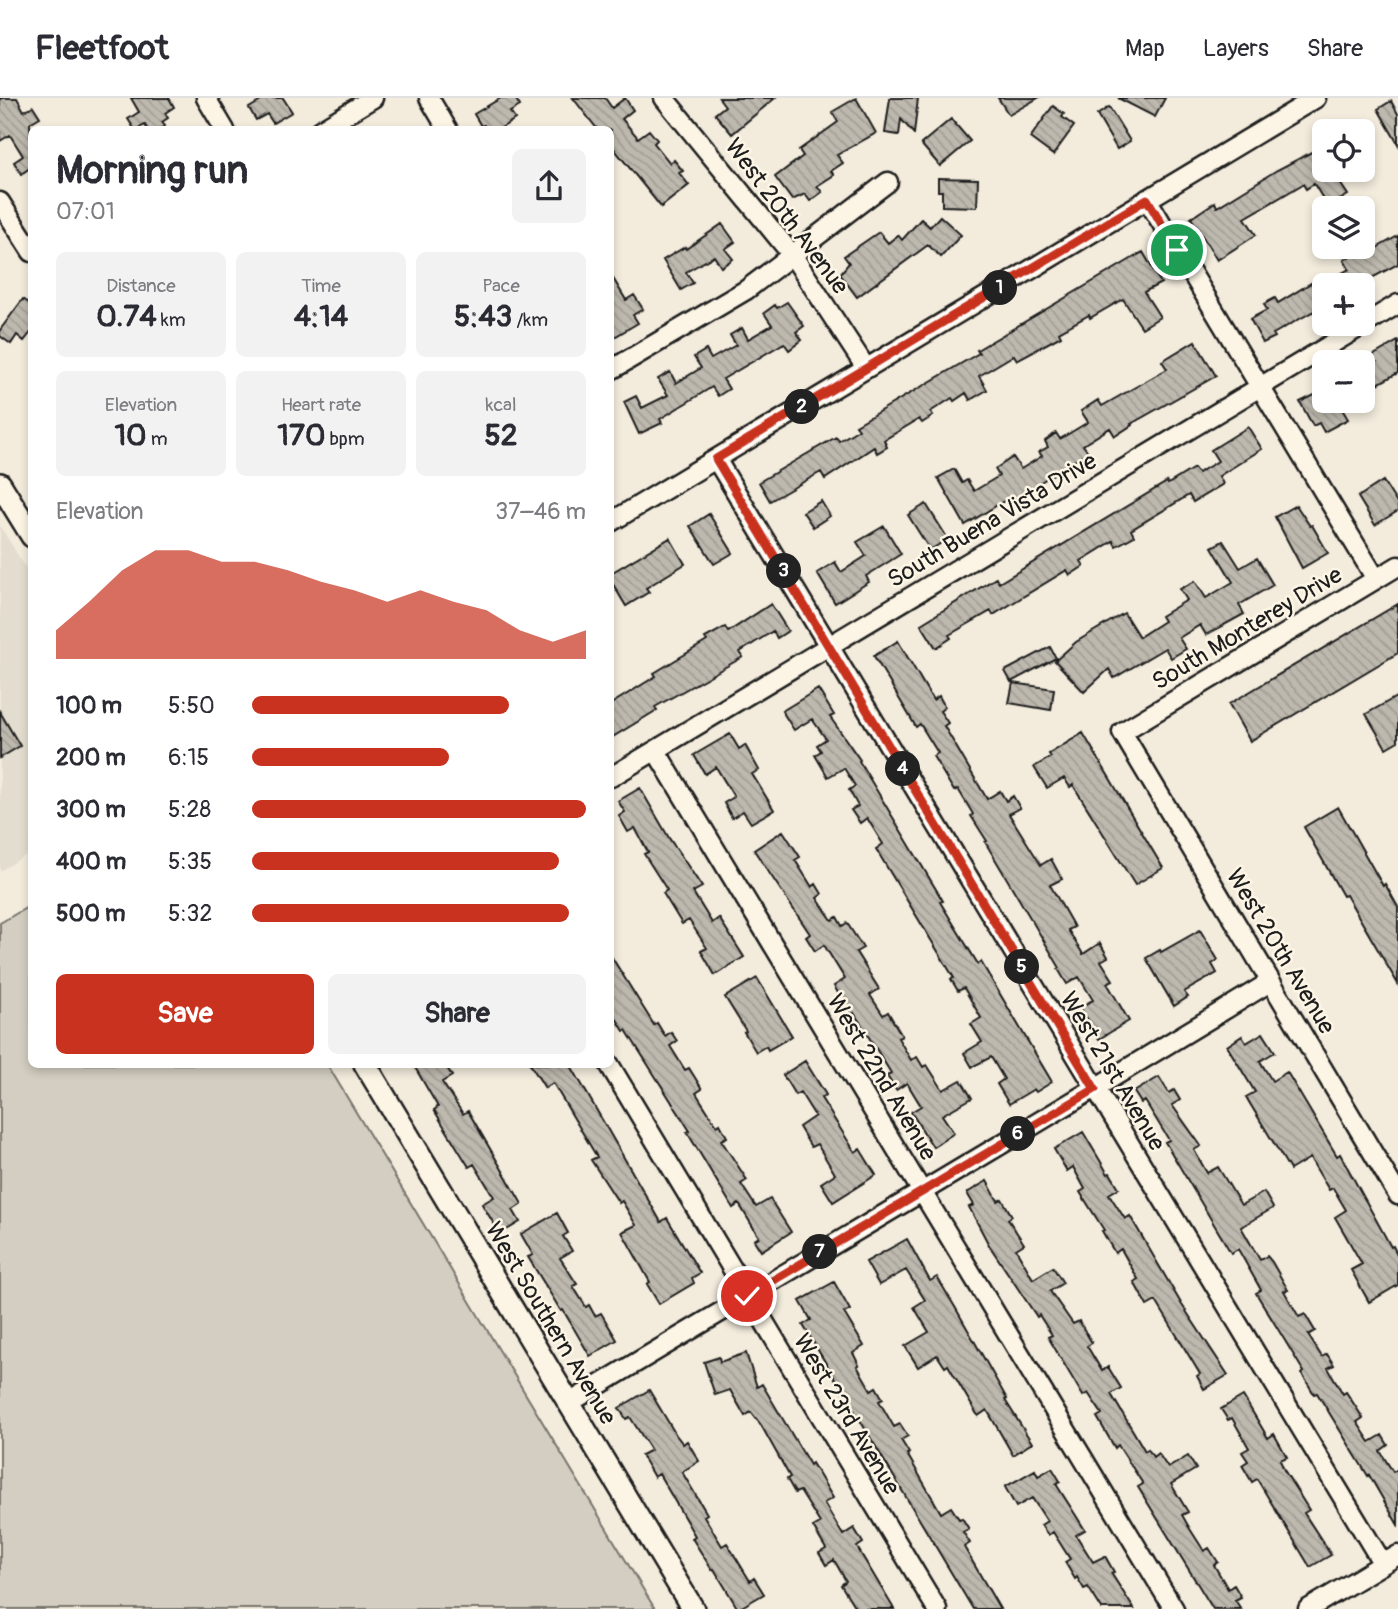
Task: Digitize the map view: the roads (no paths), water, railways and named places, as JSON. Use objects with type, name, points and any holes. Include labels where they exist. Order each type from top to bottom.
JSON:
[{"type":"main road","points":[[0,484],[28,524]]},
{"type":"main road","name":"West Southern Avenue","points":[[367,1068],[693,1609]]},
{"type":"street","points":[[206,98],[223,126]]},
{"type":"street","points":[[327,126],[373,98]]},
{"type":"street","points":[[429,98],[446,126]]},
{"type":"street","name":"West 20th Avenue","points":[[664,98],[793,256],[866,368]]},
{"type":"street","points":[[614,520],[1316,98]]},
{"type":"street","points":[[614,368],[746,290],[888,183]]},
{"type":"street","points":[[1147,199],[1376,579]]},
{"type":"street","points":[[0,202],[28,246]]},
{"type":"street","name":"South Buena Vista Drive","points":[[614,775],[1398,304]]},
{"type":"street","name":"West 21st Avenue","points":[[716,459],[1095,1089],[1391,1560]]},
{"type":"street","name":"South Monterey Drive","points":[[1122,732],[1398,566]]},
{"type":"street","name":"West 20th Avenue","points":[[1122,732],[1270,982],[1390,1165],[1398,1195]]},
{"type":"street","name":"West 22nd Avenue","points":[[656,751],[1174,1609]]},
{"type":"street","points":[[569,1403],[1270,982]]},
{"type":"street","name":"West 23rd Avenue","points":[[611,1068],[937,1609]]},
{"type":"street","points":[[1308,1609],[1391,1560]]}]
